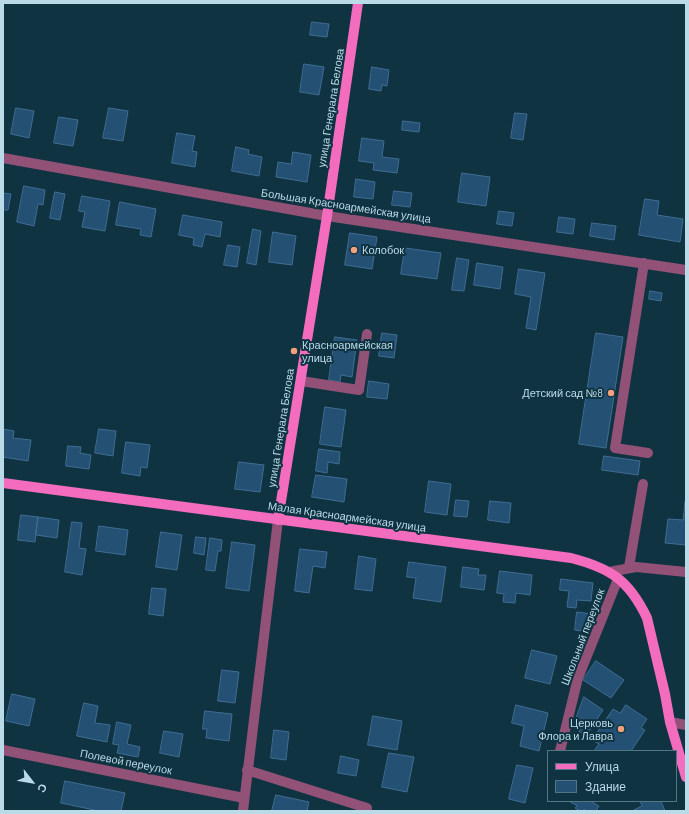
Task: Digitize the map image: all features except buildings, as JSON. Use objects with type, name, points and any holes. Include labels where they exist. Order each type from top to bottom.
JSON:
[{"type":"main road","name":"улица Генерала Белова","points":[[278,520],[327,216],[358,3]]},
{"type":"main road","name":"Малая Красноармейская улица","points":[[3,483],[570,558],[588,563],[609,572],[634,596],[646,618],[657,658],[670,722],[686,778]]},
{"type":"street","name":"Большая Красноармейская улица","points":[[3,158],[327,216],[686,270]]},
{"type":"street","points":[[644,263],[615,448],[648,453]]},
{"type":"street","points":[[301,381],[359,390],[367,334]]},
{"type":"street","points":[[629,568],[643,484]]},
{"type":"street","name":"улица Генерала Белова","points":[[243,811],[278,520]]},
{"type":"street","points":[[609,572],[636,567],[686,572]]},
{"type":"street","name":"Школьный переулок","points":[[560,750],[578,678],[618,579]]},
{"type":"street","points":[[670,722],[686,725]]},
{"type":"street","name":"Полевой переулок","points":[[3,750],[244,798]]},
{"type":"street","points":[[248,770],[367,808]]},
{"type":"place","name":"Колобок","points":[[354,250]]},
{"type":"place","name":"Красноармейская улица","points":[[294,351]]},
{"type":"place","name":"Детский сад №8","points":[[611,393]]},
{"type":"place","name":"Церковь Флора и Лавра","points":[[621,729]]}]
